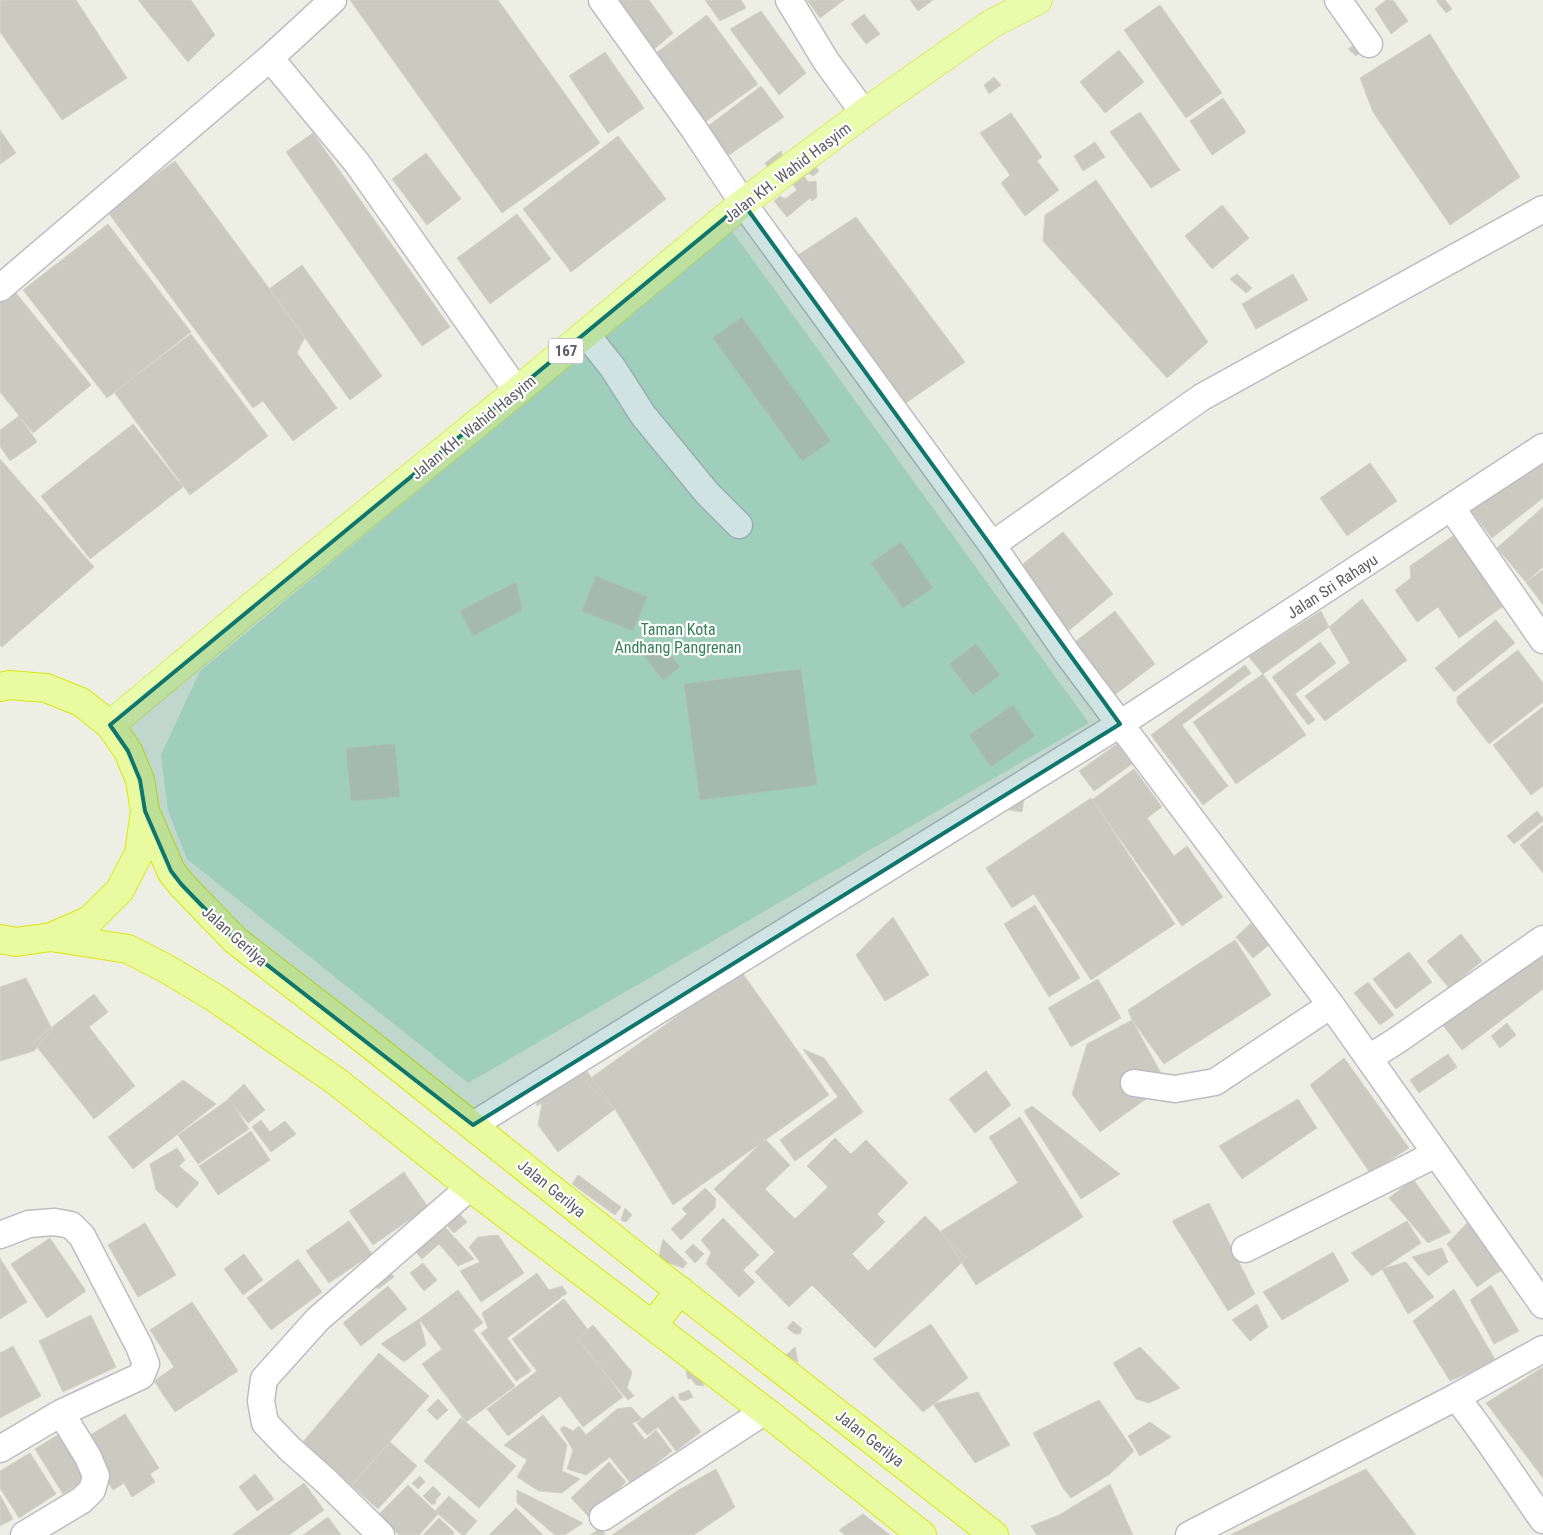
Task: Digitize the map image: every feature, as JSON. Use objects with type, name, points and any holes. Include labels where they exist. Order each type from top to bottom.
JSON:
[{"type":"highway","points":[[0,939],[16,942],[51,937],[90,920],[120,890],[139,853],[145,811],[140,780],[128,751],[110,725],[80,702],[46,688],[3,686]]},
{"type":"highway","name":"Jalan Gerilya","points":[[145,811],[171,871],[181,884],[235,940],[994,1535]]},
{"type":"highway","points":[[51,937],[128,949],[167,969],[215,998],[336,1081],[470,1187],[765,1411],[922,1535]]},
{"type":"highway","points":[[653,1325],[680,1290]]},
{"type":"main road","name":"Jalan KH. Wahid Hasyim","points":[[110,725],[250,608],[518,391],[743,203],[864,114],[992,24],[1038,0]]},
{"type":"street","points":[[0,288],[270,58],[333,0]]},
{"type":"street","points":[[602,0],[694,128],[743,203],[992,546],[1066,652],[1331,1005],[1543,1305]]},
{"type":"street","points":[[788,0],[826,61],[864,114]]},
{"type":"street","points":[[1338,0],[1369,44]]},
{"type":"street","points":[[270,58],[357,163],[518,391]]},
{"type":"street","points":[[992,546],[1202,397],[1543,209]]},
{"type":"street","points":[[586,334],[613,368],[649,422],[707,493],[739,525]]},
{"type":"street","name":"Jalan Sri Rahayu","points":[[472,1125],[1120,724],[1543,447]]},
{"type":"street","points":[[1451,508],[1543,640]]},
{"type":"street","points":[[1369,1058],[1543,939]]},
{"type":"street","points":[[1134,1083],[1175,1089],[1215,1082],[1331,1005]]},
{"type":"street","points":[[1245,1249],[1436,1154]]},
{"type":"street","points":[[381,1535],[265,1423],[261,1401],[264,1379],[318,1319],[470,1187]]},
{"type":"street","points":[[0,1235],[29,1224],[55,1222],[71,1225],[82,1236],[139,1346],[146,1364],[141,1376],[61,1413],[0,1449]]},
{"type":"street","points":[[1189,1535],[1456,1397],[1543,1349]]},
{"type":"street","points":[[1456,1397],[1543,1520]]},
{"type":"street","points":[[604,1517],[765,1411]]},
{"type":"street","points":[[24,1535],[82,1500],[92,1490],[96,1476],[88,1458],[61,1413]]},
{"type":"highlighted area","points":[[743,203],[1120,724],[473,1125],[235,940],[181,884],[171,871],[145,811],[140,780],[128,751],[110,725]]},
{"type":"green space","name":"Taman Kota Andhang Pangrenan","points":[[732,231],[1089,723],[468,1083],[187,859],[168,811],[161,755],[200,671]]},
{"type":"building","points":[[0,0],[76,0],[127,78],[62,120],[0,32]]},
{"type":"building","points":[[138,0],[191,0],[215,35],[188,62]]},
{"type":"building","points":[[350,0],[498,0],[600,143],[502,213]]},
{"type":"building","points":[[613,0],[649,0],[673,33],[651,52]]},
{"type":"building","points":[[705,0],[741,0],[746,8],[720,21]]},
{"type":"building","points":[[807,0],[844,0],[820,18]]},
{"type":"building","points":[[910,0],[933,0],[918,11]]},
{"type":"building","points":[[1386,0],[1393,0],[1408,21],[1391,34],[1375,9]]},
{"type":"building","points":[[1436,0],[1445,0],[1452,9],[1446,13]]},
{"type":"building","points":[[1160,5],[1222,93],[1186,118],[1124,30]]},
{"type":"building","points":[[761,11],[806,73],[779,95],[730,29]]},
{"type":"building","points":[[864,14],[880,34],[866,44],[851,24]]},
{"type":"building","points":[[707,15],[758,84],[702,124],[652,56]]},
{"type":"building","points":[[1430,34],[1520,177],[1450,225],[1373,112],[1360,78]]},
{"type":"building","points":[[1355,44],[1361,52],[1356,56],[1348,49]]},
{"type":"building","points":[[1119,50],[1144,82],[1105,113],[1080,82]]},
{"type":"building","points":[[605,52],[644,108],[608,133],[569,76]]},
{"type":"building","points":[[994,77],[1001,85],[989,94],[984,85]]},
{"type":"building","points":[[761,86],[784,117],[729,155],[707,127]]},
{"type":"building","points":[[1223,98],[1246,132],[1212,155],[1190,121]]},
{"type":"building","points":[[1140,112],[1180,170],[1151,188],[1110,132]]},
{"type":"building","points":[[1011,113],[1042,157],[1037,161],[1059,190],[1025,216],[1001,183],[1010,175],[980,133]]},
{"type":"building","points":[[0,130],[16,153],[0,164]]},
{"type":"building","points":[[313,133],[450,327],[422,346],[286,152]]},
{"type":"building","points":[[618,136],[666,199],[571,272],[523,209]]},
{"type":"building","points":[[1095,142],[1105,157],[1083,171],[1074,156]]},
{"type":"building","points":[[781,151],[784,160],[770,171],[765,163]]},
{"type":"building","points":[[426,153],[461,199],[427,225],[392,179]]},
{"type":"building","points":[[175,161],[305,337],[297,353],[337,408],[293,441],[263,401],[253,408],[107,211]]},
{"type":"building","points":[[814,165],[819,171],[813,176],[809,173],[804,176],[808,182],[816,181],[817,197],[812,201],[810,198],[787,217],[774,201],[780,196],[785,199],[797,190],[787,176]]},
{"type":"building","points":[[1096,180],[1208,342],[1167,378],[1043,241],[1045,215]]},
{"type":"building","points":[[1222,205],[1249,238],[1212,269],[1185,236]]},
{"type":"building","points":[[517,214],[551,259],[490,304],[457,258]]},
{"type":"building","points":[[856,217],[965,362],[900,407],[792,259]]},
{"type":"building","points":[[108,224],[191,332],[107,398],[23,290]]},
{"type":"building","points":[[302,265],[382,376],[350,400],[269,289]]},
{"type":"building","points":[[1237,274],[1252,288],[1246,293],[1230,279]]},
{"type":"building","points":[[1293,274],[1308,300],[1256,329],[1242,304]]},
{"type":"building","points":[[11,287],[91,385],[33,433],[0,392],[0,296]]},
{"type":"building","points":[[742,317],[831,441],[802,461],[713,338]]},
{"type":"building","points":[[191,334],[268,436],[190,495],[114,392]]},
{"type":"building","points":[[19,416],[37,442],[10,461],[0,446],[0,430]]},
{"type":"building","points":[[133,424],[183,487],[90,559],[41,496]]},
{"type":"building","points":[[1542,456],[1543,498],[1492,538],[1471,511]]},
{"type":"building","points":[[0,459],[94,567],[2,647],[0,645]]},
{"type":"building","points":[[1370,463],[1397,501],[1347,536],[1320,498]]},
{"type":"building","points":[[1543,507],[1543,567],[1526,582],[1497,548]]},
{"type":"building","points":[[1460,531],[1509,602],[1459,638],[1438,607],[1417,622],[1395,590],[1411,578],[1410,566]]},
{"type":"building","points":[[1063,532],[1113,594],[1067,632],[1023,578],[1024,563]]},
{"type":"building","points":[[901,542],[933,588],[903,608],[871,563]]},
{"type":"building","points":[[1543,570],[1543,605],[1526,582]]},
{"type":"building","points":[[596,576],[647,597],[633,631],[582,611]]},
{"type":"building","points":[[516,582],[522,610],[473,636],[460,611]]},
{"type":"building","points":[[1362,599],[1407,660],[1325,721],[1305,696],[1350,663],[1329,627]]},
{"type":"building","points":[[1115,611],[1155,664],[1112,697],[1074,648],[1076,641]]},
{"type":"building","points":[[1321,611],[1329,627],[1263,674],[1249,657]]},
{"type":"building","points":[[1496,620],[1515,643],[1454,692],[1435,668]]},
{"type":"building","points":[[661,642],[680,667],[663,680],[644,655]]},
{"type":"building","points":[[1320,642],[1336,663],[1295,694],[1315,720],[1308,725],[1272,677]]},
{"type":"building","points":[[976,644],[1000,675],[973,695],[949,664]]},
{"type":"building","points":[[1518,650],[1543,683],[1543,702],[1489,744],[1457,703],[1457,697]]},
{"type":"building","points":[[1245,665],[1251,673],[1182,725],[1228,786],[1203,805],[1151,735]]},
{"type":"building","points":[[801,669],[817,785],[700,800],[684,684]]},
{"type":"building","points":[[1263,674],[1306,735],[1236,784],[1193,722]]},
{"type":"building","points":[[1013,705],[1035,736],[991,767],[969,735]]},
{"type":"building","points":[[1543,707],[1543,786],[1531,795],[1493,745]]},
{"type":"building","points":[[395,744],[400,797],[351,801],[346,748]]},
{"type":"building","points":[[1117,744],[1132,764],[1094,791],[1079,771]]},
{"type":"building","points":[[1134,769],[1162,807],[1147,818],[1174,856],[1187,846],[1223,897],[1182,926],[1092,800]]},
{"type":"building","points":[[1032,789],[1024,799],[1022,812],[1004,809]]},
{"type":"building","points":[[1091,798],[1175,924],[1091,980],[1034,894],[1012,908],[986,868]]},
{"type":"building","points":[[1537,811],[1543,818],[1543,821],[1514,844],[1507,836]]},
{"type":"building","points":[[1543,825],[1543,873],[1520,845]]},
{"type":"building","points":[[1035,905],[1080,978],[1049,997],[1004,924]]},
{"type":"building","points":[[893,917],[929,975],[885,1001],[856,955]]},
{"type":"building","points":[[1251,923],[1269,945],[1253,958],[1236,937]]},
{"type":"building","points":[[1461,934],[1482,961],[1449,988],[1427,961]]},
{"type":"building","points":[[1235,940],[1271,995],[1164,1064],[1132,1020],[1128,1010]]},
{"type":"building","points":[[1543,949],[1543,989],[1462,1050],[1442,1024]]},
{"type":"building","points":[[1409,952],[1432,982],[1396,1009],[1373,979]]},
{"type":"building","points":[[741,971],[829,1095],[673,1205],[615,1109],[585,1082]]},
{"type":"building","points":[[26,978],[52,1029],[34,1051],[0,1061],[0,987]]},
{"type":"building","points":[[1098,979],[1121,1018],[1071,1047],[1048,1008]]},
{"type":"building","points":[[1368,982],[1394,1015],[1380,1025],[1354,993]]},
{"type":"building","points":[[94,994],[108,1012],[89,1027],[135,1086],[94,1119],[33,1042]]},
{"type":"building","points":[[1132,1020],[1163,1077],[1153,1094],[1100,1132],[1072,1094],[1087,1044]]},
{"type":"building","points":[[1507,1023],[1516,1035],[1500,1048],[1491,1036]]},
{"type":"building","points":[[803,1049],[824,1058],[863,1112],[795,1161],[780,1140],[838,1097]]},
{"type":"building","points":[[1448,1054],[1457,1067],[1419,1093],[1410,1080]]},
{"type":"building","points":[[1344,1058],[1409,1148],[1370,1173],[1310,1085]]},
{"type":"building","points":[[583,1066],[615,1109],[558,1152],[538,1125],[542,1103],[537,1106],[536,1092]]},
{"type":"building","points":[[986,1071],[1011,1105],[975,1133],[949,1099]]},
{"type":"building","points":[[183,1080],[216,1104],[133,1169],[108,1137]]},
{"type":"building","points":[[244,1084],[265,1110],[248,1123],[228,1099]]},
{"type":"building","points":[[229,1099],[249,1129],[198,1164],[178,1135]]},
{"type":"building","points":[[1298,1099],[1317,1128],[1242,1179],[1219,1146]]},
{"type":"building","points":[[1032,1106],[1120,1174],[1081,1199],[1024,1111]]},
{"type":"building","points":[[1020,1117],[1083,1217],[976,1285],[941,1231],[1018,1183],[989,1137]]},
{"type":"building","points":[[261,1120],[270,1132],[285,1121],[296,1134],[271,1152],[252,1127]]},
{"type":"building","points":[[251,1131],[270,1160],[218,1195],[199,1166]]},
{"type":"building","points":[[835,1138],[851,1154],[866,1140],[908,1183],[877,1214],[885,1222],[852,1254],[868,1271],[925,1216],[966,1258],[875,1348],[812,1285],[789,1307],[755,1272],[775,1252],[714,1189],[765,1139],[790,1165],[765,1189],[795,1219],[828,1187],[807,1166]]},
{"type":"building","points":[[177,1148],[185,1160],[179,1166],[199,1183],[177,1208],[156,1190],[150,1164]]},
{"type":"building","points":[[404,1172],[428,1207],[373,1245],[349,1211]]},
{"type":"building","points":[[578,1175],[621,1207],[615,1215],[572,1184]]},
{"type":"building","points":[[1413,1179],[1451,1232],[1428,1243],[1389,1198]]},
{"type":"building","points":[[705,1188],[716,1199],[715,1208],[681,1240],[671,1229],[687,1214],[682,1209]]},
{"type":"building","points":[[1209,1203],[1255,1294],[1228,1311],[1172,1221]]},
{"type":"building","points":[[625,1208],[632,1215],[626,1222],[621,1220]]},
{"type":"building","points":[[456,1210],[467,1222],[454,1233],[443,1221]]},
{"type":"building","points":[[723,1218],[759,1255],[743,1270],[755,1282],[739,1297],[706,1264],[711,1252],[701,1240]]},
{"type":"building","points":[[349,1221],[372,1254],[329,1283],[306,1251]]},
{"type":"building","points":[[1407,1221],[1421,1243],[1372,1276],[1351,1253]]},
{"type":"building","points":[[1468,1222],[1506,1268],[1477,1287],[1447,1244]]},
{"type":"building","points":[[145,1223],[176,1275],[138,1297],[108,1245]]},
{"type":"building","points":[[445,1227],[474,1259],[458,1266],[439,1244],[422,1259],[413,1249],[435,1230]]},
{"type":"building","points":[[498,1235],[524,1273],[481,1302],[460,1271],[480,1262],[469,1247],[478,1237]]},
{"type":"building","points":[[50,1238],[86,1291],[47,1318],[11,1264]]},
{"type":"building","points":[[663,1239],[687,1263],[683,1268],[666,1262],[659,1256]]},
{"type":"building","points":[[693,1244],[704,1254],[695,1263],[685,1252]]},
{"type":"building","points":[[1442,1248],[1448,1262],[1428,1276],[1412,1257]]},
{"type":"building","points":[[1333,1252],[1349,1281],[1282,1320],[1263,1292]]},
{"type":"building","points":[[244,1254],[263,1280],[243,1295],[224,1269]]},
{"type":"building","points":[[0,1258],[27,1302],[0,1319]]},
{"type":"building","points":[[298,1259],[322,1292],[271,1330],[247,1298]]},
{"type":"building","points":[[1406,1262],[1434,1297],[1408,1314],[1382,1269]]},
{"type":"building","points":[[423,1263],[437,1280],[424,1291],[410,1273]]},
{"type":"building","points":[[388,1269],[394,1277],[378,1289],[371,1281]]},
{"type":"building","points":[[537,1273],[549,1290],[562,1286],[567,1293],[507,1338],[531,1371],[516,1381],[481,1333],[488,1328],[482,1313]]},
{"type":"building","points":[[1491,1285],[1519,1331],[1494,1344],[1470,1300]]},
{"type":"building","points":[[388,1286],[407,1309],[361,1346],[343,1323]]},
{"type":"building","points":[[1454,1289],[1496,1361],[1450,1381],[1413,1321]]},
{"type":"building","points":[[458,1290],[483,1323],[473,1330],[515,1386],[466,1422],[422,1364],[442,1349],[419,1319]]},
{"type":"building","points":[[564,1299],[589,1331],[579,1339],[623,1397],[583,1427],[560,1396],[508,1436],[487,1409],[537,1371],[512,1339]]},
{"type":"building","points":[[192,1302],[238,1371],[175,1412],[154,1381],[174,1367],[150,1330]]},
{"type":"building","points":[[1257,1304],[1268,1327],[1250,1341],[1232,1320]]},
{"type":"building","points":[[91,1315],[116,1367],[63,1392],[39,1341]]},
{"type":"building","points":[[419,1319],[426,1345],[404,1362],[381,1344]]},
{"type":"building","points":[[793,1321],[802,1329],[800,1334],[795,1334],[787,1328]]},
{"type":"building","points":[[931,1324],[968,1378],[923,1412],[873,1359]]},
{"type":"building","points":[[593,1325],[632,1372],[627,1388],[634,1396],[628,1400],[576,1339]]},
{"type":"building","points":[[13,1346],[41,1396],[0,1418],[0,1353]]},
{"type":"building","points":[[795,1347],[798,1362],[785,1356]]},
{"type":"building","points":[[1140,1347],[1180,1388],[1149,1403],[1136,1399],[1113,1363]]},
{"type":"building","points":[[379,1353],[429,1396],[352,1486],[302,1443]]},
{"type":"building","points":[[688,1367],[698,1373],[704,1386],[696,1385],[691,1378],[688,1379],[686,1372]]},
{"type":"building","points":[[1543,1367],[1543,1478],[1486,1403]]},
{"type":"building","points":[[689,1390],[693,1397],[684,1401],[679,1399],[679,1394]]},
{"type":"building","points":[[978,1392],[1010,1445],[975,1463],[933,1404]]},
{"type":"building","points":[[673,1396],[701,1432],[676,1451],[658,1427],[647,1435],[637,1423]]},
{"type":"building","points":[[438,1399],[448,1410],[437,1420],[427,1410]]},
{"type":"building","points":[[1099,1400],[1134,1451],[1110,1474],[1071,1498],[1063,1488],[1033,1433]]},
{"type":"building","points":[[631,1407],[642,1419],[632,1423],[645,1440],[656,1430],[672,1451],[631,1484],[610,1457],[586,1475],[567,1469],[573,1450],[560,1429],[564,1426],[573,1431],[579,1426],[586,1435],[617,1409]]},
{"type":"building","points":[[125,1414],[159,1468],[150,1474],[155,1482],[132,1497],[124,1483],[113,1490],[82,1440]]},
{"type":"building","points":[[543,1415],[567,1445],[562,1471],[580,1479],[562,1493],[539,1491],[517,1477],[527,1460],[504,1445]]},
{"type":"building","points":[[461,1418],[516,1466],[479,1508],[424,1461]]},
{"type":"building","points":[[1150,1422],[1171,1437],[1140,1456],[1128,1436]]},
{"type":"building","points":[[61,1433],[88,1478],[63,1494],[35,1449]]},
{"type":"building","points":[[390,1442],[417,1466],[378,1509],[351,1485]]},
{"type":"building","points":[[30,1453],[56,1494],[19,1518],[0,1488],[0,1471]]},
{"type":"building","points":[[609,1462],[626,1482],[589,1517],[571,1498]]},
{"type":"building","points":[[716,1469],[735,1507],[694,1535],[612,1535],[677,1491]]},
{"type":"building","points":[[1366,1469],[1416,1535],[1230,1535]]},
{"type":"building","points":[[255,1474],[274,1499],[257,1511],[239,1487]]},
{"type":"building","points":[[420,1476],[425,1482],[418,1489],[412,1483]]},
{"type":"building","points":[[304,1483],[324,1510],[289,1535],[232,1535]]},
{"type":"building","points":[[1110,1484],[1133,1535],[1037,1535],[1031,1526],[1059,1515]]},
{"type":"building","points":[[408,1485],[438,1514],[419,1535],[399,1535],[378,1515]]},
{"type":"building","points":[[433,1486],[441,1494],[436,1499],[435,1504],[431,1504],[423,1496]]},
{"type":"building","points":[[517,1490],[583,1523],[565,1535],[555,1535],[517,1503]]},
{"type":"building","points":[[0,1495],[13,1519],[0,1526]]},
{"type":"building","points":[[449,1496],[477,1521],[465,1535],[462,1535],[435,1511]]},
{"type":"building","points":[[516,1508],[543,1535],[489,1535]]},
{"type":"building","points":[[863,1514],[890,1535],[845,1535],[839,1530]]},
{"type":"building","points":[[328,1517],[341,1535],[303,1535]]},
{"type":"building","points":[[439,1518],[454,1532],[453,1535],[423,1535]]},
{"type":"building","points":[[601,1528],[605,1534],[590,1535]]}]
